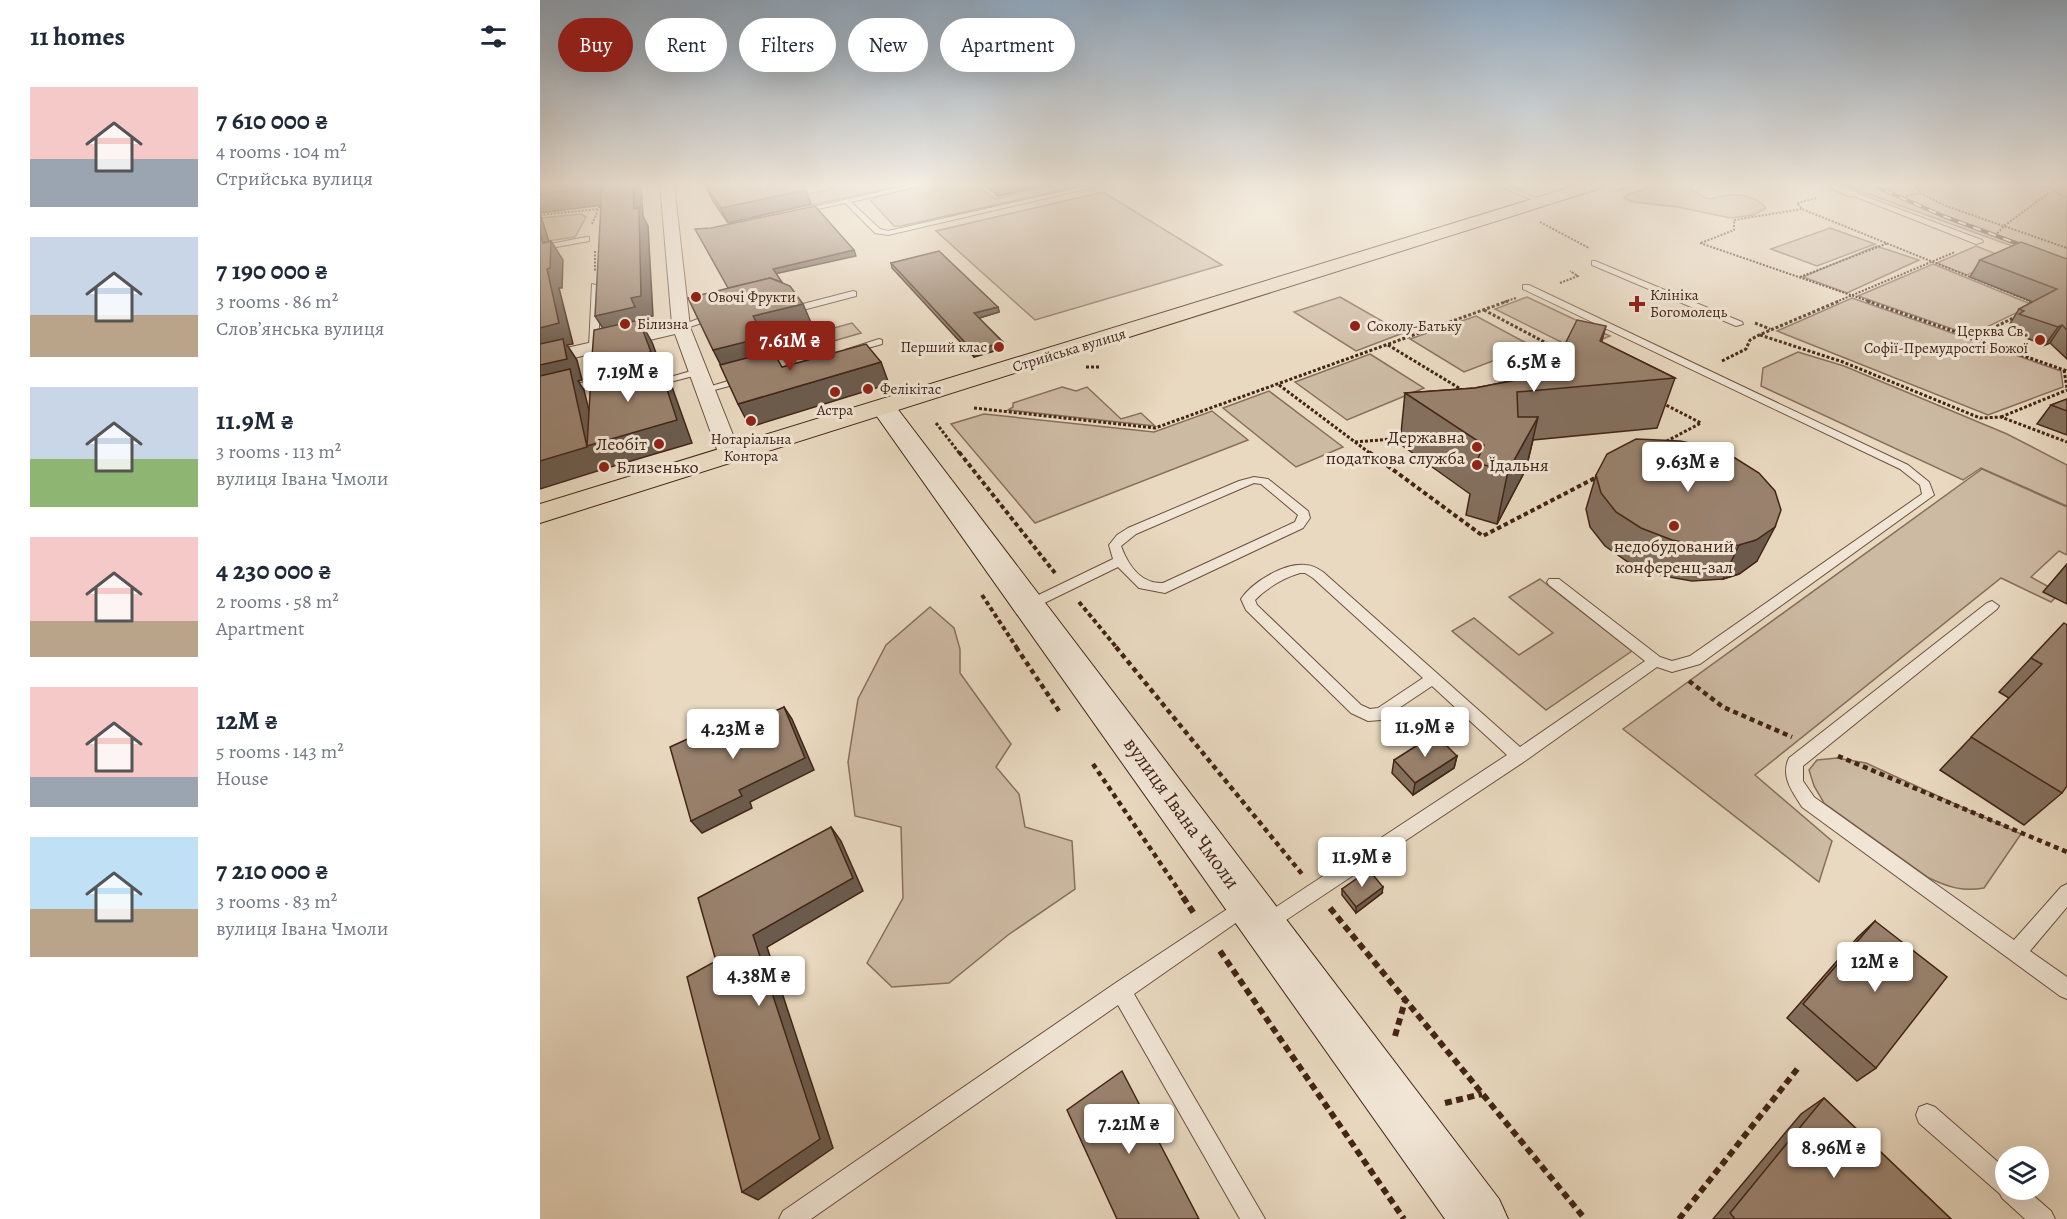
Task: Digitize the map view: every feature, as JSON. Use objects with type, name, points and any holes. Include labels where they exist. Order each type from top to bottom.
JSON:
[{"type":"main road","name":"Стрийська вулиця","points":[[540,514],[1418,241]]},
{"type":"street","points":[[673,241],[681,327],[703,390],[730,455]]},
{"type":"street","points":[[540,360],[681,327]]},
{"type":"street","name":"вулиця Івана Чмоли","points":[[884,408],[1048,596],[1256,915],[1479,1219]]},
{"type":"lane","points":[[540,248],[575,241]]},
{"type":"lane","points":[[556,244],[557,254]]},
{"type":"lane","points":[[1595,263],[1739,324]]},
{"type":"lane","points":[[594,347],[595,286]]},
{"type":"lane","points":[[1531,289],[1904,466],[1925,484],[1928,495],[1695,660],[1672,668],[1655,661],[1554,582]]},
{"type":"lane","points":[[783,299],[790,300],[796,307],[805,307],[853,294]]},
{"type":"lane","points":[[681,327],[724,313]]},
{"type":"lane","points":[[811,361],[879,342]]},
{"type":"lane","points":[[640,387],[698,372]]},
{"type":"lane","points":[[703,390],[760,375]]},
{"type":"lane","points":[[540,396],[597,382],[603,383],[608,394],[619,392]]},
{"type":"lane","points":[[1254,480],[1264,481],[1304,514],[1299,525],[1165,588],[1143,587],[1120,561],[1115,545],[1126,534],[1254,480]]},
{"type":"lane","points":[[1048,596],[1120,561]]},
{"type":"lane","points":[[1432,679],[1381,714],[1368,715],[1348,701],[1251,607],[1248,599],[1254,591],[1293,571],[1306,568],[1318,575],[1519,756]]},
{"type":"lane","points":[[1992,606],[1795,763],[1795,782],[1808,802],[2067,989]]},
{"type":"lane","points":[[791,1219],[1207,932],[1256,915],[1519,756],[1655,661]]},
{"type":"lane","points":[[2017,951],[2067,893]]},
{"type":"lane","points":[[1121,992],[1253,1219]]},
{"type":"lane","points":[[1927,1115],[1995,1175]]},
{"type":"lane","points":[[2021,1200],[2043,1219]]},
{"type":"path","points":[[1706,241],[1701,243],[2065,370],[2067,389],[2001,417],[1980,418],[1843,362],[1759,334]]},
{"type":"path","points":[[1883,241],[2038,306],[2029,310]]},
{"type":"path","points":[[1703,371],[1746,349],[1750,340],[1759,334],[1982,241]]},
{"type":"path","points":[[2047,241],[2067,248]]},
{"type":"path","points":[[1800,278],[1888,243]]},
{"type":"path","points":[[557,254],[595,248],[595,286]]},
{"type":"path","points":[[974,408],[1155,428],[1484,310],[1531,289],[1578,276],[1570,271]]},
{"type":"path","points":[[796,307],[783,314],[811,361]]},
{"type":"path","points":[[1484,310],[1565,352],[1559,362]]},
{"type":"path","points":[[1973,338],[2020,315]]},
{"type":"path","points":[[1387,345],[1473,397]]},
{"type":"path","points":[[1278,384],[1483,536],[1597,477]]},
{"type":"path","points":[[1659,402],[1701,423],[1660,445]]},
{"type":"path","points":[[2001,417],[2067,442]]},
{"type":"path","points":[[936,423],[1048,596]]},
{"type":"path","points":[[1355,442],[1415,437]]},
{"type":"path","points":[[1672,668],[1723,707],[2067,852]]},
{"type":"path","points":[[1093,764],[1404,1219]]},
{"type":"path","points":[[1395,1036],[1406,1000]]},
{"type":"path","points":[[1679,1219],[1798,1068]]},
{"type":"path","points":[[1445,1103],[1482,1094]]},
{"type":"shaded area","points":[[947,241],[1183,241],[1222,265],[1035,320]]},
{"type":"shaded area","points":[[1794,241],[1866,241],[1875,244],[1817,266],[1771,249]]},
{"type":"shaded area","points":[[1998,241],[2067,241],[2067,266]]},
{"type":"shaded area","points":[[1876,246],[1919,260],[1847,293],[1803,277]]},
{"type":"shaded area","points":[[1976,246],[2006,258],[1967,275],[1937,263]]},
{"type":"shaded area","points":[[1933,264],[2033,305],[1970,335],[1858,296]]},
{"type":"shaded area","points":[[1340,297],[1403,333],[1356,351],[1294,312]]},
{"type":"shaded area","points":[[1527,297],[1610,336],[1577,350],[1495,309]]},
{"type":"shaded area","points":[[1852,298],[2061,371],[2063,387],[1988,415],[1777,331]]},
{"type":"shaded area","points":[[1476,316],[1532,346],[1464,372],[1410,339]]},
{"type":"shaded area","points":[[852,323],[861,333],[820,345],[812,334]]},
{"type":"shaded area","points":[[1798,352],[1844,366],[2007,434],[2067,465],[2067,506],[1981,468],[1963,480],[1761,386],[1763,368]]},
{"type":"shaded area","points":[[1370,354],[1424,388],[1347,420],[1295,382]]},
{"type":"shaded area","points":[[1062,387],[1076,391],[1087,387],[1121,419],[1141,413],[1155,426],[1008,410],[1013,407],[1013,403]]},
{"type":"shaded area","points":[[1269,391],[1343,447],[1296,467],[1223,408]]},
{"type":"shaded area","points":[[1212,411],[1248,440],[1035,523],[951,424],[984,414],[1154,432]]},
{"type":"shaded area","points":[[1982,469],[2067,507],[2067,555],[2059,551],[2031,577],[2060,593],[2051,602],[2001,578],[1755,775],[1832,841],[1819,882],[1623,729]]},
{"type":"shaded area","points":[[1540,579],[1632,651],[1546,710],[1452,631],[1474,618],[1519,655],[1553,633],[1509,597]]},
{"type":"shaded area","points":[[930,607],[954,628],[960,649],[960,673],[1011,744],[996,767],[1019,794],[1025,827],[1072,841],[1075,889],[1008,935],[949,983],[892,987],[867,963],[903,898],[901,827],[855,816],[848,762],[858,699],[886,645]]},
{"type":"shaded area","points":[[1837,758],[1866,763],[2021,834],[1984,888],[1962,889],[1936,881],[1824,803],[1814,786],[1809,770],[1817,760]]},
{"type":"building","points":[[540,241],[543,243],[551,241],[550,268],[547,269],[559,323],[540,328]]},
{"type":"building","points":[[599,241],[640,241],[641,296],[631,298],[635,307],[595,316]]},
{"type":"building","points":[[702,241],[846,241],[854,250],[773,269],[782,282],[770,278],[728,288]]},
{"type":"building","points":[[2021,242],[2067,259],[2067,330],[2062,325],[2058,327],[2019,314],[2024,311],[2019,309],[2057,289],[1980,260]]},
{"type":"building","points":[[939,251],[998,307],[974,313],[1003,342],[973,351],[891,263]]},
{"type":"building","points":[[770,278],[790,286],[803,304],[753,316],[765,337],[713,350],[688,298]]},
{"type":"building","points":[[639,320],[651,352],[597,365],[592,357],[594,330]]},
{"type":"building","points":[[1577,320],[1606,326],[1600,341],[1675,378],[1517,392],[1518,417],[1538,417],[1508,471],[1476,463],[1484,445],[1405,393],[1475,388],[1516,380],[1550,362],[1563,348]]},
{"type":"building","points":[[563,339],[567,359],[540,365],[540,344]]},
{"type":"building","points":[[866,344],[881,362],[738,404],[720,365],[773,351],[782,367]]},
{"type":"building","points":[[658,362],[677,420],[587,446],[591,376]]},
{"type":"building","points":[[570,369],[587,447],[540,461],[540,376]]},
{"type":"building","points":[[2067,399],[2067,411],[2051,405]]},
{"type":"building","points":[[1636,439],[1680,441],[1709,447],[1735,458],[1759,473],[1775,491],[1781,510],[1775,527],[1756,540],[1739,545],[1707,547],[1672,540],[1641,528],[1616,512],[1601,493],[1596,475],[1607,454]]},
{"type":"building","points":[[2064,623],[2067,625],[2067,786],[2062,793],[1971,737],[2042,664],[2031,658]]},
{"type":"building","points":[[784,707],[805,758],[739,790],[742,796],[691,821],[670,747],[718,725],[720,735]]},
{"type":"building","points":[[1435,734],[1457,756],[1415,783],[1394,760]]},
{"type":"building","points":[[831,827],[853,878],[753,935],[820,1139],[742,1192],[687,977],[716,961],[698,898]]},
{"type":"building","points":[[1369,870],[1383,887],[1356,907],[1342,889]]},
{"type":"building","points":[[1875,921],[1947,977],[1876,1068],[1803,1004]]},
{"type":"building","points":[[1122,1071],[1199,1219],[1117,1219],[1067,1110]]},
{"type":"building","points":[[1824,1098],[1951,1219],[1735,1219],[1730,1213]]},
{"type":"railway","points":[[2010,241],[2067,262]]},
{"type":"place","name":"Овочі Фрукти","points":[[696,297]]},
{"type":"place","name":"Клініка Богомолець","points":[[1637,304]]},
{"type":"place","name":"Білизна","points":[[625,324]]},
{"type":"place","name":"Соколу-Батьку","points":[[1355,326]]},
{"type":"place","name":"Церква Св. Софії-Премудрості Божої","points":[[2040,340]]},
{"type":"place","name":"Перший клас","points":[[999,347]]},
{"type":"place","name":"Фелікітас","points":[[868,389]]},
{"type":"place","name":"Астра","points":[[835,392]]},
{"type":"place","name":"Нотаріальна Контора","points":[[751,421]]},
{"type":"place","name":"Леобіт","points":[[659,444]]},
{"type":"place","name":"Державна податкова служба","points":[[1477,447]]},
{"type":"place","name":"Їдальня","points":[[1477,465]]},
{"type":"place","name":"Близенько","points":[[604,467]]},
{"type":"place","name":"недобудований конференц-зал","points":[[1674,526]]}]
